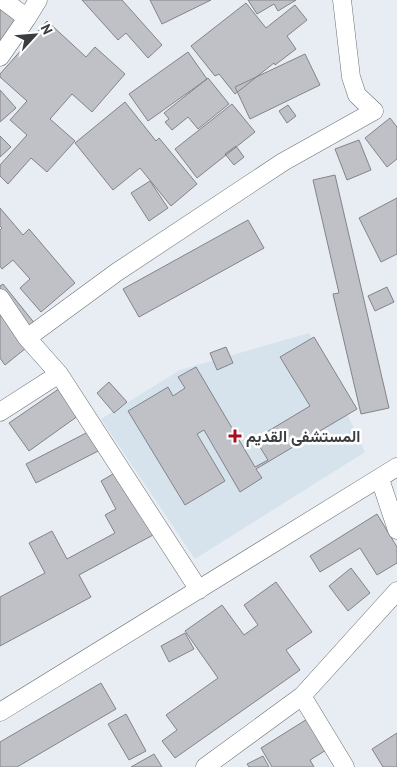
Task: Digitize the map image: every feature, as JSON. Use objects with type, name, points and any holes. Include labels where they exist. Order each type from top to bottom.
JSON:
[{"type":"street","points":[[4,0],[27,18]]},
{"type":"street","points":[[0,57],[38,0]]},
{"type":"street","points":[[27,338],[117,272],[283,162],[374,111],[358,95],[350,78],[342,0]]},
{"type":"street","points":[[0,298],[27,338],[59,374],[199,590]]},
{"type":"street","points":[[0,412],[59,374]]},
{"type":"street","points":[[0,712],[397,467]]},
{"type":"street","points":[[380,479],[397,530]]},
{"type":"street","points":[[205,767],[302,696],[397,591]]},
{"type":"street","points":[[302,696],[344,767]]},
{"type":"shaded area","name":"المستشفى القديم","points":[[309,333],[365,452],[195,559],[101,419],[180,370]]},
{"type":"building","points":[[0,0],[24,17],[0,46]]},
{"type":"building","points":[[82,0],[122,0],[162,45],[148,58],[126,33],[118,40]]},
{"type":"building","points":[[150,0],[211,0],[162,24]]},
{"type":"building","points":[[248,0],[296,0],[278,11],[274,4],[257,14]]},
{"type":"building","points":[[246,3],[266,28],[295,5],[307,20],[287,36],[296,49],[275,65],[274,63],[235,94],[219,74],[215,76],[191,46]]},
{"type":"building","points":[[47,21],[86,57],[95,47],[125,74],[92,112],[72,94],[50,119],[75,141],[47,172],[31,158],[8,184],[0,176],[0,165],[27,135],[10,120],[27,101],[0,77],[0,74]]},
{"type":"building","points":[[188,52],[207,79],[148,121],[129,94]]},
{"type":"building","points":[[305,54],[320,85],[250,119],[235,87]]},
{"type":"building","points":[[208,78],[229,104],[198,129],[188,117],[172,130],[165,122],[169,119],[164,113]]},
{"type":"building","points":[[0,90],[16,108],[0,122]]},
{"type":"building","points":[[125,102],[156,141],[159,138],[197,184],[171,206],[140,168],[113,190],[75,143]]},
{"type":"building","points":[[232,104],[255,132],[197,178],[175,149]]},
{"type":"building","points":[[288,105],[296,116],[287,123],[279,111]]},
{"type":"building","points":[[390,118],[397,127],[397,159],[387,167],[365,138]]},
{"type":"building","points":[[0,136],[11,147],[0,157]]},
{"type":"building","points":[[359,140],[371,170],[347,180],[335,149]]},
{"type":"building","points":[[236,146],[244,157],[234,165],[225,154]]},
{"type":"building","points":[[335,175],[389,408],[361,414],[333,294],[339,293],[313,180]]},
{"type":"building","points":[[150,181],[168,208],[149,221],[131,193]]},
{"type":"building","points":[[397,198],[397,254],[381,262],[359,218]]},
{"type":"building","points":[[0,208],[23,235],[29,229],[75,283],[41,312],[20,288],[30,279],[13,260],[2,269],[0,266],[0,230],[2,228],[0,226]]},
{"type":"building","points":[[248,220],[264,248],[139,317],[123,289]]},
{"type":"building","points":[[3,284],[40,330],[31,344],[5,365],[0,358],[0,286]]},
{"type":"building","points":[[387,287],[394,302],[375,311],[368,296]]},
{"type":"building","points":[[314,337],[357,409],[256,469],[262,478],[240,492],[204,430],[197,434],[225,481],[185,505],[128,411],[168,387],[173,396],[185,388],[178,377],[196,367],[255,467],[268,460],[255,439],[310,406],[280,357]]},
{"type":"building","points":[[226,347],[233,363],[217,370],[210,353]]},
{"type":"building","points":[[109,382],[127,402],[114,413],[97,393]]},
{"type":"building","points":[[63,386],[82,413],[29,451],[9,423]]},
{"type":"building","points":[[90,431],[100,450],[36,483],[26,464]]},
{"type":"building","points":[[118,471],[153,535],[79,575],[91,597],[0,646],[0,597],[45,573],[29,543],[52,531],[67,559],[115,533],[105,515],[116,509],[101,481]]},
{"type":"building","points":[[377,514],[397,547],[397,563],[377,575],[360,548],[320,572],[310,556]]},
{"type":"building","points":[[351,568],[370,593],[348,611],[329,586]]},
{"type":"building","points":[[276,582],[312,632],[286,650],[300,670],[175,758],[162,741],[177,730],[166,715],[218,678],[185,631],[222,605],[244,635],[258,625],[244,605]]},
{"type":"building","points":[[185,633],[194,649],[169,662],[161,646]]},
{"type":"building","points":[[101,683],[116,709],[17,767],[0,767],[0,742]]},
{"type":"building","points":[[126,714],[146,751],[129,760],[108,724]]},
{"type":"building","points":[[312,716],[331,747],[310,760],[314,767],[272,767],[261,748]]},
{"type":"building","points":[[397,733],[397,767],[383,767],[372,749]]},
{"type":"building","points":[[154,754],[162,767],[131,767]]},
{"type":"building","points":[[263,756],[269,767],[249,767],[247,764]]},
{"type":"place","name":"المستشفى القديم","points":[[235,436]]}]
